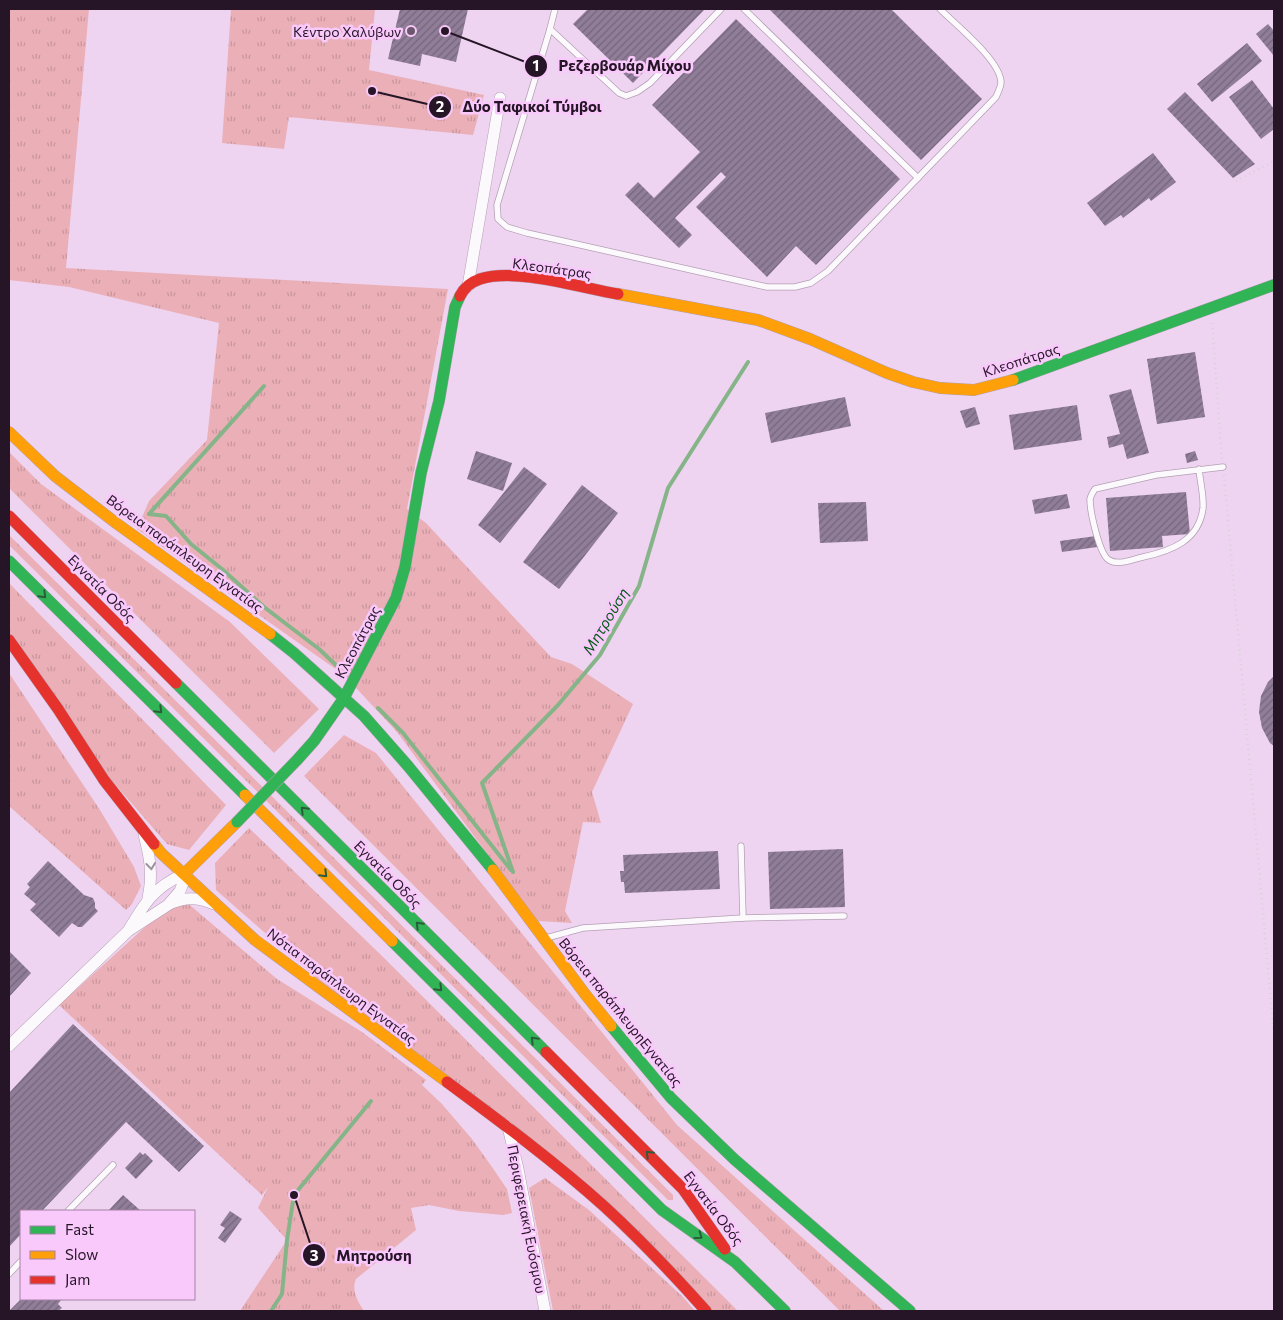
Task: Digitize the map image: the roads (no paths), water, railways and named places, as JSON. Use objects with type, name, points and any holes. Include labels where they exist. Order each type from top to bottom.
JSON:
[{"type":"main road","name":"Κλεοπάτρας","points":[[184,874],[237,822],[314,741],[344,698],[396,598],[409,552],[421,473],[443,379],[455,307],[458,298],[468,286],[485,277],[516,277],[742,317],[772,324],[907,380],[939,387],[967,390],[984,389],[1011,381],[1211,309],[1274,284]]},
{"type":"main road","name":"Βόρεια παράπλευρη Εγνατίας","points":[[9,432],[55,476],[116,523],[267,632],[294,653],[344,698]]},
{"type":"main road","name":"Εγνατία Οδός","points":[[9,516],[683,1189],[735,1262]]},
{"type":"main road","name":"Εγνατία Οδός","points":[[9,561],[662,1210],[735,1262],[785,1311]]},
{"type":"main road","name":"Νότια παράπλευρη Εγνατίας","points":[[9,640],[58,709],[104,780],[143,831],[161,853],[216,906],[270,952],[508,1127],[605,1208],[653,1254],[706,1311]]},
{"type":"main road","name":"Βόρεια παράπλευρηΕγνατίας","points":[[344,698],[364,716],[408,766],[492,869],[596,1008],[671,1098],[734,1159],[910,1311]]},
{"type":"street","points":[[468,286],[500,98]]},
{"type":"street","points":[[143,831],[152,865],[147,901]]},
{"type":"street","points":[[128,931],[147,901],[160,886],[184,874]]},
{"type":"street","points":[[168,905],[180,891],[184,874]]},
{"type":"street","points":[[9,1046],[128,931],[168,905],[180,900],[192,898],[205,900],[216,906]]},
{"type":"street","name":"Περιφερειακή Ευόσμου","points":[[508,1127],[545,1311]]},
{"type":"lane","points":[[555,9],[497,205],[498,219],[507,227],[767,287],[795,287],[811,283],[828,271],[996,97],[1001,84],[998,70],[987,55],[940,9]]},
{"type":"lane","points":[[550,29],[619,93],[626,96],[637,92],[650,83],[721,9]]},
{"type":"lane","points":[[744,9],[918,178]]},
{"type":"lane","points":[[1199,469],[1203,507],[1197,527],[1185,540],[1165,552],[1125,561],[1114,562],[1105,557],[1101,549],[1090,498],[1095,488],[1156,475],[1199,469],[1223,467]]},
{"type":"lane","points":[[741,846],[743,918]]},
{"type":"lane","points":[[544,939],[583,928],[743,918],[844,916]]},
{"type":"lane","points":[[69,1210],[113,1165]]},
{"type":"lane","points":[[9,1274],[20,1262]]},
{"type":"waterway","name":"Μητρούση","points":[[513,872],[482,783],[558,705],[600,655],[639,586],[668,488],[748,362]]},
{"type":"waterway","points":[[149,514],[264,386]]},
{"type":"waterway","points":[[149,514],[166,516],[191,544],[264,607],[319,649],[338,667]]},
{"type":"waterway","points":[[378,708],[403,733],[511,870]]},
{"type":"waterway","name":"Μητρούση","points":[[271,1311],[282,1294],[287,1240],[294,1195],[371,1101]]},
{"type":"place","name":"Κέντρο Χαλύβων","points":[[411,31]]},
{"type":"place","name":"Ρεζερβουάρ Μίχου","points":[[445,31]]},
{"type":"place","name":"Δύο Ταφικοί Τύμβοι","points":[[372,91]]},
{"type":"place","name":"Μητρούση","points":[[294,1195]]}]
